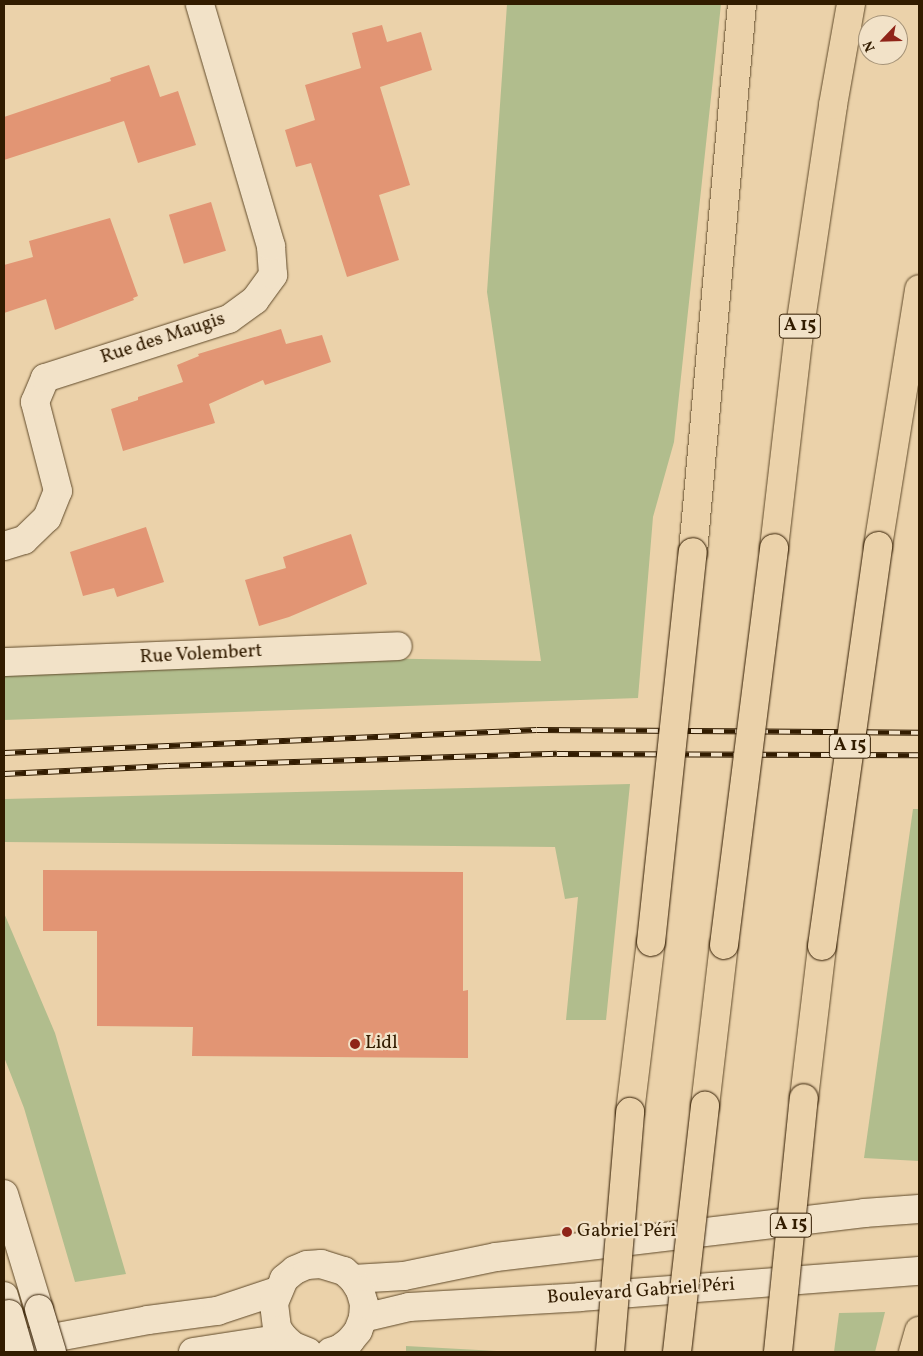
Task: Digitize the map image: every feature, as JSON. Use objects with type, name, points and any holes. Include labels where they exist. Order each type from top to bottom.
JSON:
[{"type":"highway","points":[[610,1352],[630,1112],[651,942],[693,552],[742,4]]},
{"type":"highway","name":"A 15","points":[[678,1352],[724,945],[798,340],[832,104],[851,4]]},
{"type":"highway","name":"A 15","points":[[778,1352],[804,1098],[822,946],[878,546],[919,289]]},
{"type":"highway","points":[[912,1352],[919,1331]]},
{"type":"main road","name":"Rue des Maugis","points":[[4,546],[24,540],[47,518],[58,492],[35,402],[45,378],[229,319],[255,300],[273,275],[271,246],[200,4]]},
{"type":"main road","name":"Rue Volembert","points":[[4,662],[398,646]]},
{"type":"main road","points":[[4,1194],[52,1352]]},
{"type":"main road","points":[[353,1279],[404,1276],[505,1256],[864,1212],[919,1209]]},
{"type":"main road","points":[[308,1352],[293,1346],[284,1338],[277,1328],[274,1315],[277,1291],[284,1279],[295,1270],[307,1265],[333,1266],[353,1279],[360,1290],[364,1304],[363,1318],[358,1331],[340,1349],[330,1352]]},
{"type":"main road","name":"Boulevard Gabriel Péri","points":[[363,1318],[409,1307],[590,1296],[919,1271]]},
{"type":"main road","points":[[4,1347],[148,1320],[217,1311],[277,1291]]},
{"type":"main road","points":[[6,1305],[20,1352]]},
{"type":"main road","points":[[193,1352],[284,1338]]},
{"type":"green space","points":[[507,4],[721,4],[674,442],[653,517],[638,698],[4,720],[4,669],[244,656],[541,661],[487,292]]},
{"type":"green space","points":[[630,784],[606,1020],[566,1020],[578,897],[565,899],[555,847],[4,842],[4,799]]},
{"type":"green space","points":[[913,809],[919,809],[919,1161],[864,1158]]},
{"type":"green space","points":[[4,913],[55,1033],[126,1274],[75,1282],[24,1108],[4,1057]]},
{"type":"green space","points":[[885,1312],[875,1352],[834,1352],[839,1313]]},
{"type":"green space","points":[[406,1346],[514,1352],[406,1352]]},
{"type":"building","points":[[382,25],[387,42],[421,32],[432,70],[380,87],[410,185],[379,195],[399,260],[347,277],[311,163],[296,167],[285,130],[315,120],[305,85],[361,68],[352,33]]},
{"type":"building","points":[[149,65],[160,97],[178,91],[196,145],[138,163],[124,121],[4,160],[4,117],[111,81],[110,78]]},
{"type":"building","points":[[211,202],[226,251],[184,264],[169,215]]},
{"type":"building","points":[[110,218],[138,296],[133,298],[134,300],[55,330],[46,299],[4,313],[4,265],[33,257],[29,241]]},
{"type":"building","points":[[281,329],[286,344],[322,335],[331,362],[265,385],[263,380],[209,404],[215,423],[123,451],[111,409],[138,400],[138,397],[183,382],[177,365],[199,356],[198,354]]},
{"type":"building","points":[[146,527],[164,582],[117,597],[114,588],[83,596],[70,552]]},
{"type":"building","points":[[351,534],[367,584],[289,617],[259,626],[245,580],[286,568],[283,557]]},
{"type":"building","points":[[43,870],[463,872],[463,991],[468,990],[468,1058],[192,1056],[193,1027],[97,1026],[97,931],[43,931]]},
{"type":"railway","points":[[4,753],[537,730],[919,733]]},
{"type":"railway","points":[[4,774],[168,766],[557,754],[919,755]]},
{"type":"place","name":"Lidl","points":[[355,1044]]},
{"type":"place","name":"Gabriel Péri","points":[[567,1232]]}]
